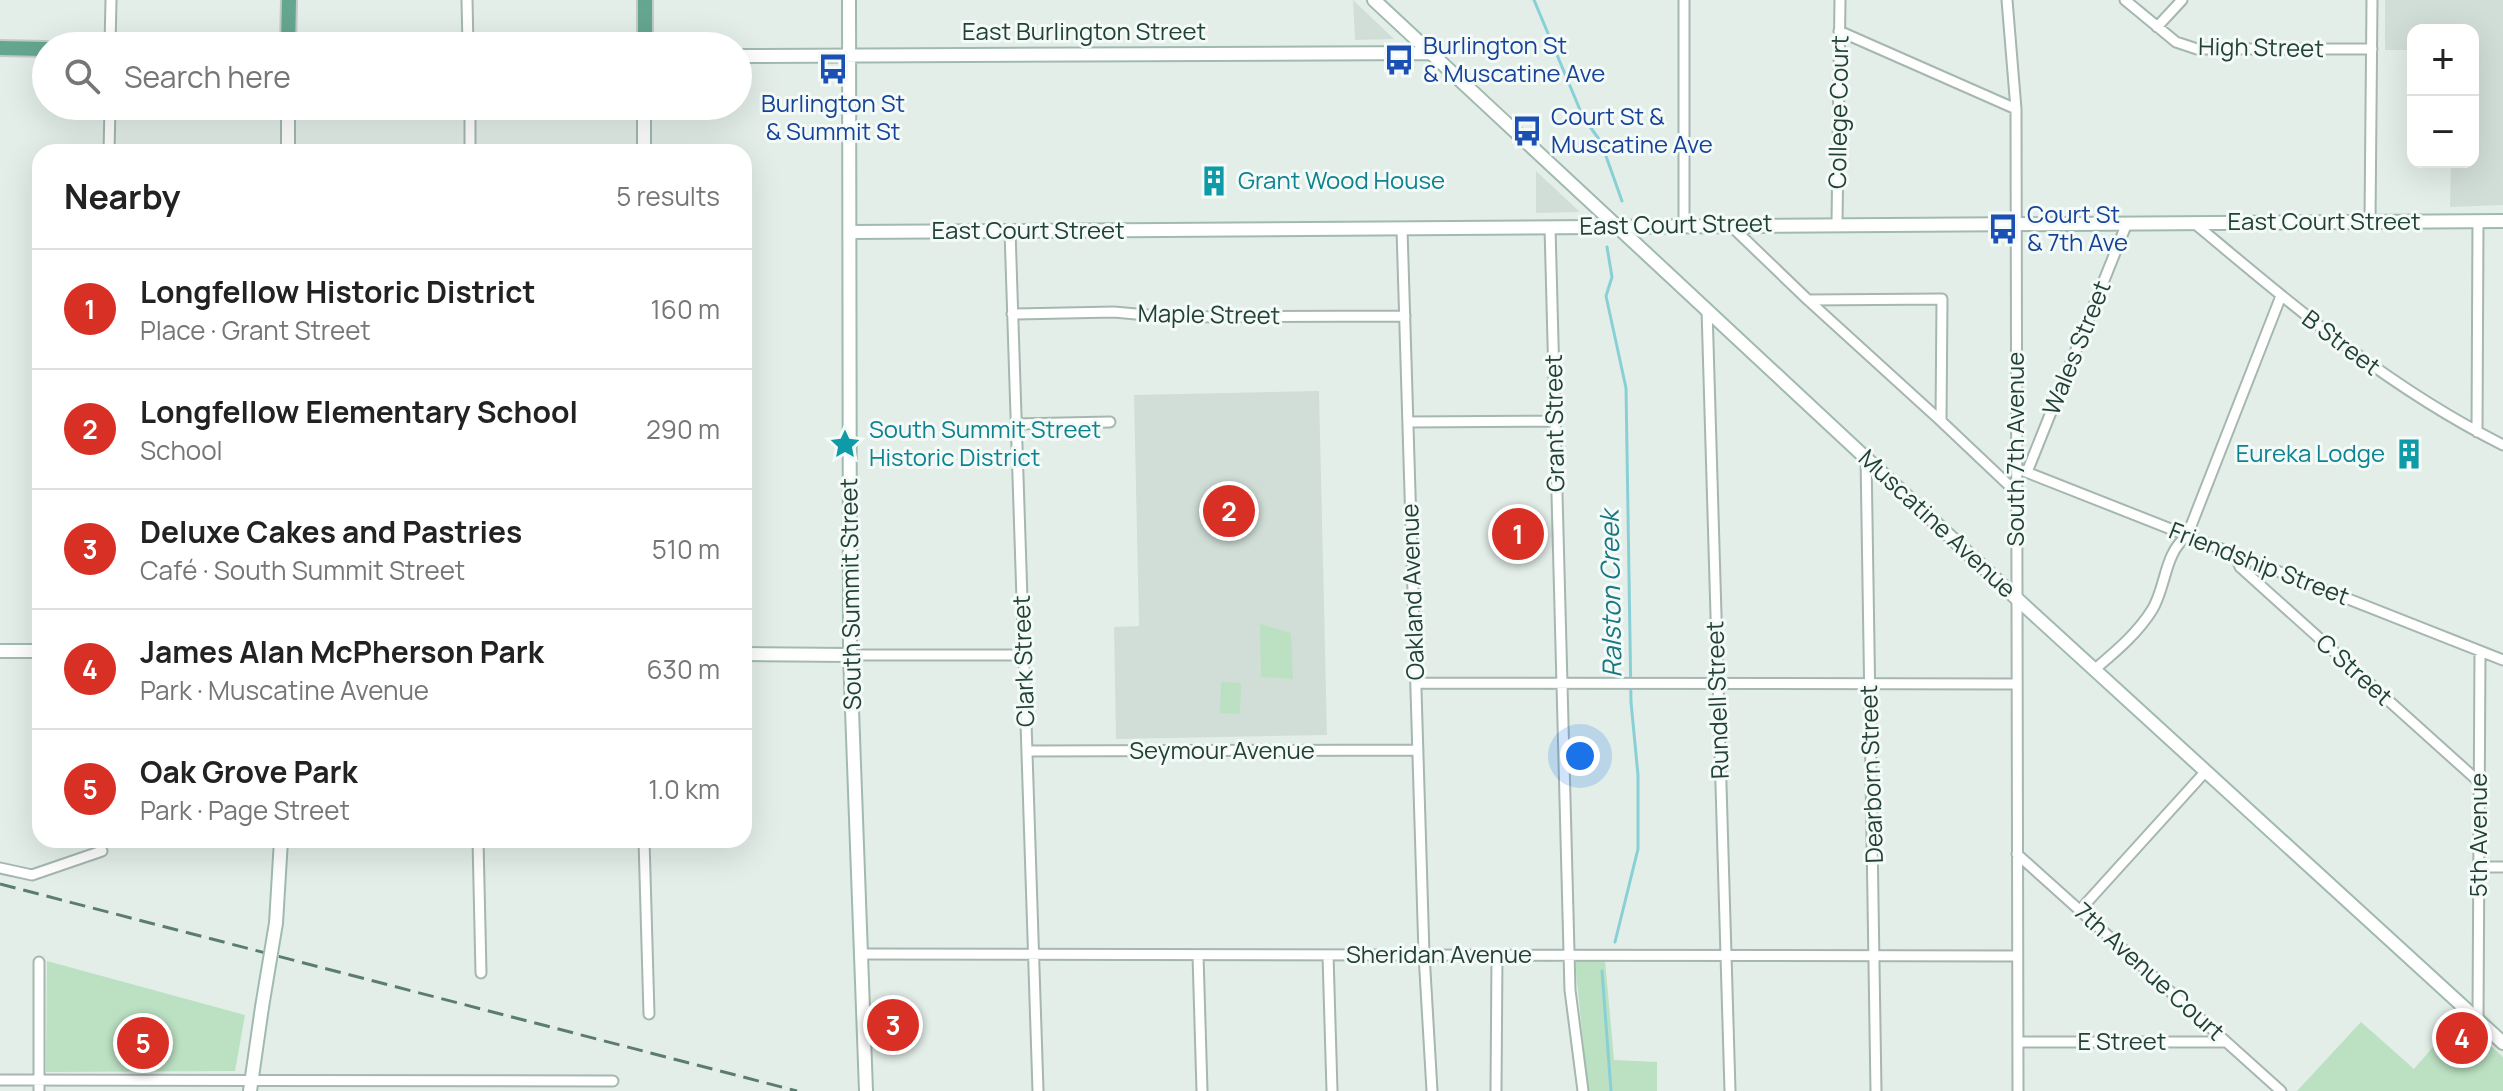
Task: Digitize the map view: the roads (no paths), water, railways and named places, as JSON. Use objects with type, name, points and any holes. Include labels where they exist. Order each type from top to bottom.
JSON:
[{"type":"main road","points":[[288,32],[289,0]]},
{"type":"main road","points":[[645,0],[645,32]]},
{"type":"main road","points":[[0,48],[32,49]]},
{"type":"street","points":[[110,32],[111,0]]},
{"type":"street","points":[[467,0],[468,32]]},
{"type":"street","name":"South Summit Street","points":[[849,0],[850,655],[866,1091]]},
{"type":"street","name":"Muscatine Avenue","points":[[1374,0],[2094,670],[2503,1043]]},
{"type":"street","points":[[1684,0],[1684,224]]},
{"type":"street","name":"College Court","points":[[1837,223],[1840,0]]},
{"type":"street","name":"South 7th Avenue","points":[[2007,0],[2016,109],[2018,1091]]},
{"type":"street","name":"High Street","points":[[2125,0],[2176,42],[2197,49],[2372,49]]},
{"type":"street","points":[[2157,27],[2182,0]]},
{"type":"street","points":[[2370,221],[2372,0]]},
{"type":"street","points":[[1839,31],[2016,109]]},
{"type":"street","name":"East Burlington Street","points":[[752,56],[1430,53]]},
{"type":"street","points":[[109,144],[110,120]]},
{"type":"street","points":[[288,120],[288,144]]},
{"type":"street","points":[[470,120],[470,144]]},
{"type":"street","points":[[644,120],[644,144]]},
{"type":"street","points":[[2477,432],[2478,221]]},
{"type":"street","name":"East Court Street","points":[[850,232],[1684,224],[2503,221]]},
{"type":"street","name":"B Street","points":[[2193,222],[2281,296],[2392,382],[2503,445]]},
{"type":"street","name":"Wales Street","points":[[2027,472],[2127,223]]},
{"type":"street","points":[[1729,224],[2016,492]]},
{"type":"street","name":"Grant Street","points":[[1550,227],[1570,990],[1583,1091]]},
{"type":"street","name":"Oakland Avenue","points":[[1402,229],[1424,954],[1432,1091]]},
{"type":"street","name":"Clark Street","points":[[1010,231],[1038,1091]]},
{"type":"street","points":[[2094,670],[2133,635],[2153,609],[2177,544],[2187,536],[2281,296]]},
{"type":"street","points":[[1808,300],[1942,299],[1941,421]]},
{"type":"street","name":"Rundell Street","points":[[1707,309],[1729,956],[1730,1091]]},
{"type":"street","name":"Maple Street","points":[[1012,314],[1405,316]]},
{"type":"street","points":[[1408,422],[1555,421]]},
{"type":"street","points":[[1016,424],[1110,422]]},
{"type":"street","name":"Dearborn Street","points":[[1866,456],[1877,956],[1876,1091]]},
{"type":"street","name":"Friendship Street","points":[[2016,468],[2503,660]]},
{"type":"street","name":"C Street","points":[[2235,554],[2240,567],[2478,781]]},
{"type":"street","points":[[0,651],[32,651]]},
{"type":"street","name":"5th Avenue","points":[[2478,1019],[2480,651]]},
{"type":"street","points":[[752,654],[1023,655]]},
{"type":"street","points":[[1416,683],[2016,684]]},
{"type":"street","name":"Seymour Avenue","points":[[1027,751],[1418,750]]},
{"type":"street","points":[[2080,910],[2206,771]]},
{"type":"street","points":[[250,1086],[276,923],[281,848]]},
{"type":"street","points":[[478,848],[481,973]]},
{"type":"street","points":[[644,848],[649,1014]]},
{"type":"street","points":[[0,868],[32,875],[102,849]]},
{"type":"street","name":"7th Avenue Court","points":[[2017,854],[2281,1091]]},
{"type":"street","points":[[2479,867],[2503,867]]},
{"type":"street","name":"Sheridan Avenue","points":[[861,954],[2017,956]]},
{"type":"street","points":[[1198,955],[1202,1091]]},
{"type":"street","points":[[1328,955],[1332,1091]]},
{"type":"street","points":[[1496,1091],[1497,955]]},
{"type":"street","points":[[39,962],[39,1086]]},
{"type":"street","name":"E Street","points":[[2018,1042],[2226,1042]]},
{"type":"street","points":[[0,1080],[39,1086],[486,1086],[613,1081]]},
{"type":"street","points":[[2269,1080],[2269,1091]]},
{"type":"waterway","name":"Ralston Creek","points":[[1534,0],[1583,117],[1601,142],[1622,201]]},
{"type":"waterway","name":"Ralston Creek","points":[[1607,247],[1612,277],[1606,296],[1626,388],[1631,702],[1638,775],[1638,849],[1615,942]]},
{"type":"waterway","name":"Ralston Creek","points":[[1602,971],[1611,1091]]},
{"type":"railway","points":[[0,884],[797,1091]]},
{"type":"place","name":"Burlington St & Muscatine Ave","points":[[1399,60]]},
{"type":"place","name":"Burlington St & Summit St","points":[[833,69]]},
{"type":"place","name":"Court St & Muscatine Ave","points":[[1527,131]]},
{"type":"place","name":"Grant Wood House","points":[[1214,181]]},
{"type":"place","name":"Court St & 7th Ave","points":[[2003,229]]},
{"type":"place","name":"South Summit Street Historic District","points":[[845,444]]},
{"type":"place","name":"Eureka Lodge","points":[[2409,454]]},
{"type":"place","name":"Longfellow Elementary School","points":[[1229,511]]},
{"type":"place","name":"Longfellow Historic District","points":[[1518,534]]},
{"type":"place","name":"Deluxe Cakes and Pastries","points":[[893,1025]]},
{"type":"place","name":"James Alan McPherson Park","points":[[2462,1038]]},
{"type":"place","name":"Oak Grove Park","points":[[143,1043]]}]
